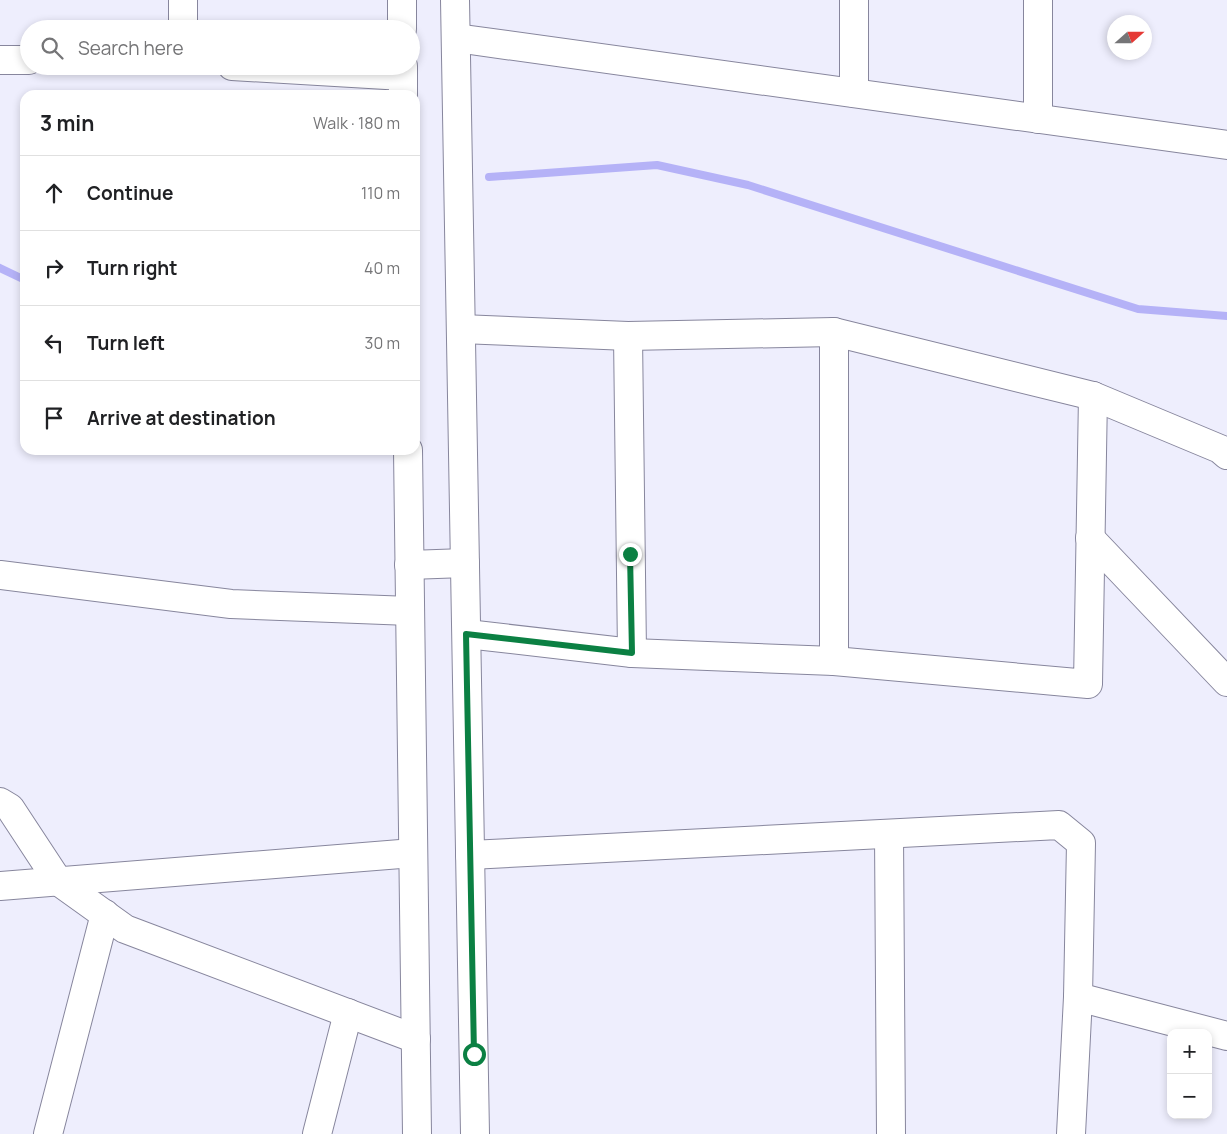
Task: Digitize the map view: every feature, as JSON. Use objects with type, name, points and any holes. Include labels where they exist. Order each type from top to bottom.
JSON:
[{"type":"street","points":[[183,0],[183,20]]},
{"type":"street","points":[[402,0],[402,20]]},
{"type":"street","points":[[455,0],[475,1134]]},
{"type":"street","points":[[854,0],[854,93]]},
{"type":"street","points":[[1038,0],[1038,119]]},
{"type":"street","points":[[456,38],[1227,145]]},
{"type":"street","points":[[0,60],[20,60]]},
{"type":"street","points":[[350,75],[403,79]]},
{"type":"street","points":[[461,329],[628,336],[834,332],[1092,396],[1220,449],[1227,455]]},
{"type":"street","points":[[834,332],[834,661]]},
{"type":"street","points":[[628,336],[632,653]]},
{"type":"street","points":[[466,634],[632,653],[834,661],[1088,684],[1092,396]]},
{"type":"street","points":[[408,455],[417,1134]]},
{"type":"street","points":[[1090,538],[1227,682]]},
{"type":"street","points":[[409,565],[465,563]]},
{"type":"street","points":[[0,575],[230,604],[410,611]]},
{"type":"street","points":[[0,802],[10,808],[58,881],[125,928],[416,1038]]},
{"type":"street","points":[[470,855],[1059,825],[1081,843],[1078,997],[1071,1134]]},
{"type":"street","points":[[889,834],[891,1134]]},
{"type":"street","points":[[0,886],[413,853]]},
{"type":"street","points":[[48,1134],[104,914]]},
{"type":"street","points":[[1078,997],[1227,1036]]},
{"type":"street","points":[[317,1134],[348,1013]]},
{"type":"waterway","points":[[489,177],[657,165],[748,185],[1138,309],[1227,316]]},
{"type":"waterway","points":[[0,268],[20,278]]},
{"type":"route","points":[[474,1054],[466,634],[632,653],[630,554]]}]
